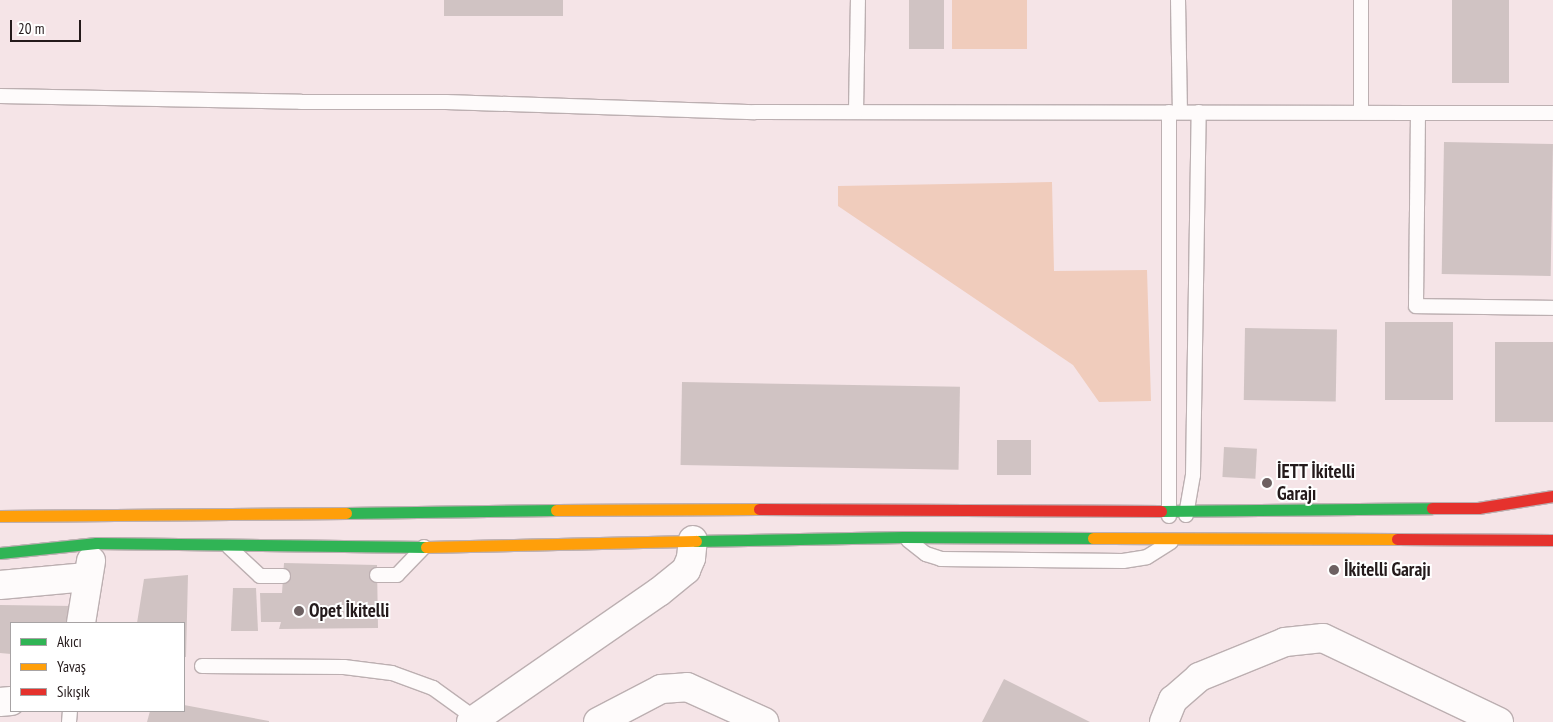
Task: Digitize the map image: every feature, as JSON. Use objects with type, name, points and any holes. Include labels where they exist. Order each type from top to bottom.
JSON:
[{"type":"main road","points":[[0,516],[707,509],[1167,511],[1478,508],[1553,496]]},
{"type":"main road","points":[[0,553],[96,543],[424,547],[903,537],[1175,540],[1486,538],[1553,540]]},
{"type":"street","points":[[473,720],[659,592],[686,570],[693,540]]},
{"type":"street","points":[[81,622],[87,577],[96,543]]},
{"type":"street","points":[[0,585],[87,577]]},
{"type":"street","points":[[1164,722],[1174,700],[1199,676],[1285,642],[1323,638],[1499,722]]},
{"type":"street","points":[[598,722],[662,689],[687,687],[764,722]]},
{"type":"lane","points":[[856,112],[858,0]]},
{"type":"lane","points":[[1175,540],[1167,511],[1174,112],[1178,0]]},
{"type":"lane","points":[[1360,0],[1361,111]]},
{"type":"lane","points":[[0,96],[292,102],[446,102],[755,112],[1361,111],[1553,114]]},
{"type":"lane","points":[[903,537],[926,554],[942,559],[1140,559],[1147,557],[1175,540],[1189,510],[1193,475],[1199,112]]},
{"type":"lane","points":[[1418,113],[1416,306],[1553,308]]},
{"type":"lane","points":[[227,545],[260,576],[283,576]]},
{"type":"lane","points":[[377,575],[396,576],[424,547]]},
{"type":"lane","points":[[202,666],[344,667],[392,673],[433,688],[473,720]]},
{"type":"shaded area","points":[[952,0],[1027,0],[1027,49],[952,49]]},
{"type":"shaded area","points":[[1052,182],[1054,271],[1147,270],[1151,401],[1099,402],[1073,365],[838,206],[838,186]]},
{"type":"building","points":[[444,0],[563,0],[563,16],[444,16]]},
{"type":"building","points":[[909,0],[944,0],[944,49],[909,49]]},
{"type":"building","points":[[1452,0],[1509,0],[1509,83],[1452,83]]},
{"type":"building","points":[[1444,142],[1553,144],[1551,276],[1442,274]]},
{"type":"building","points":[[1385,322],[1453,322],[1453,400],[1385,400]]},
{"type":"building","points":[[1245,328],[1337,330],[1336,402],[1244,400]]},
{"type":"building","points":[[1495,342],[1553,342],[1553,422],[1495,422]]},
{"type":"building","points":[[682,382],[960,387],[959,470],[681,465]]},
{"type":"building","points":[[997,440],[1031,440],[1031,475],[997,475]]},
{"type":"building","points":[[1224,447],[1257,449],[1255,479],[1222,477]]},
{"type":"building","points":[[284,563],[377,565],[378,628],[279,629],[281,622],[261,622],[260,593],[282,593]]},
{"type":"building","points":[[188,575],[186,657],[185,622],[137,622],[144,579]]},
{"type":"building","points":[[233,588],[256,588],[258,631],[231,631]]},
{"type":"building","points":[[0,605],[74,606],[72,622],[10,622],[10,654],[0,653]]},
{"type":"building","points":[[1004,679],[1090,722],[982,722]]},
{"type":"building","points":[[185,705],[269,721],[269,722],[147,722],[150,712],[185,712]]},
{"type":"traffic: fast","points":[[1161,511],[1432,508]]},
{"type":"traffic: fast","points":[[346,513],[556,510]]},
{"type":"traffic: fast","points":[[696,541],[903,537],[1093,538]]},
{"type":"traffic: fast","points":[[0,553],[96,543],[426,547]]},
{"type":"traffic: slow","points":[[556,510],[759,509]]},
{"type":"traffic: slow","points":[[0,516],[346,513]]},
{"type":"traffic: slow","points":[[1093,538],[1397,539]]},
{"type":"traffic: slow","points":[[426,547],[696,541]]},
{"type":"traffic: jam","points":[[1432,508],[1478,508],[1553,496]]},
{"type":"traffic: jam","points":[[759,509],[1161,511]]},
{"type":"traffic: jam","points":[[1397,539],[1553,540]]},
{"type":"place","name":"İETT İkitelli Garajı","points":[[1267,483]]},
{"type":"place","name":"İkitelli Garajı","points":[[1334,570]]},
{"type":"place","name":"Opet İkitelli","points":[[299,611]]}]
